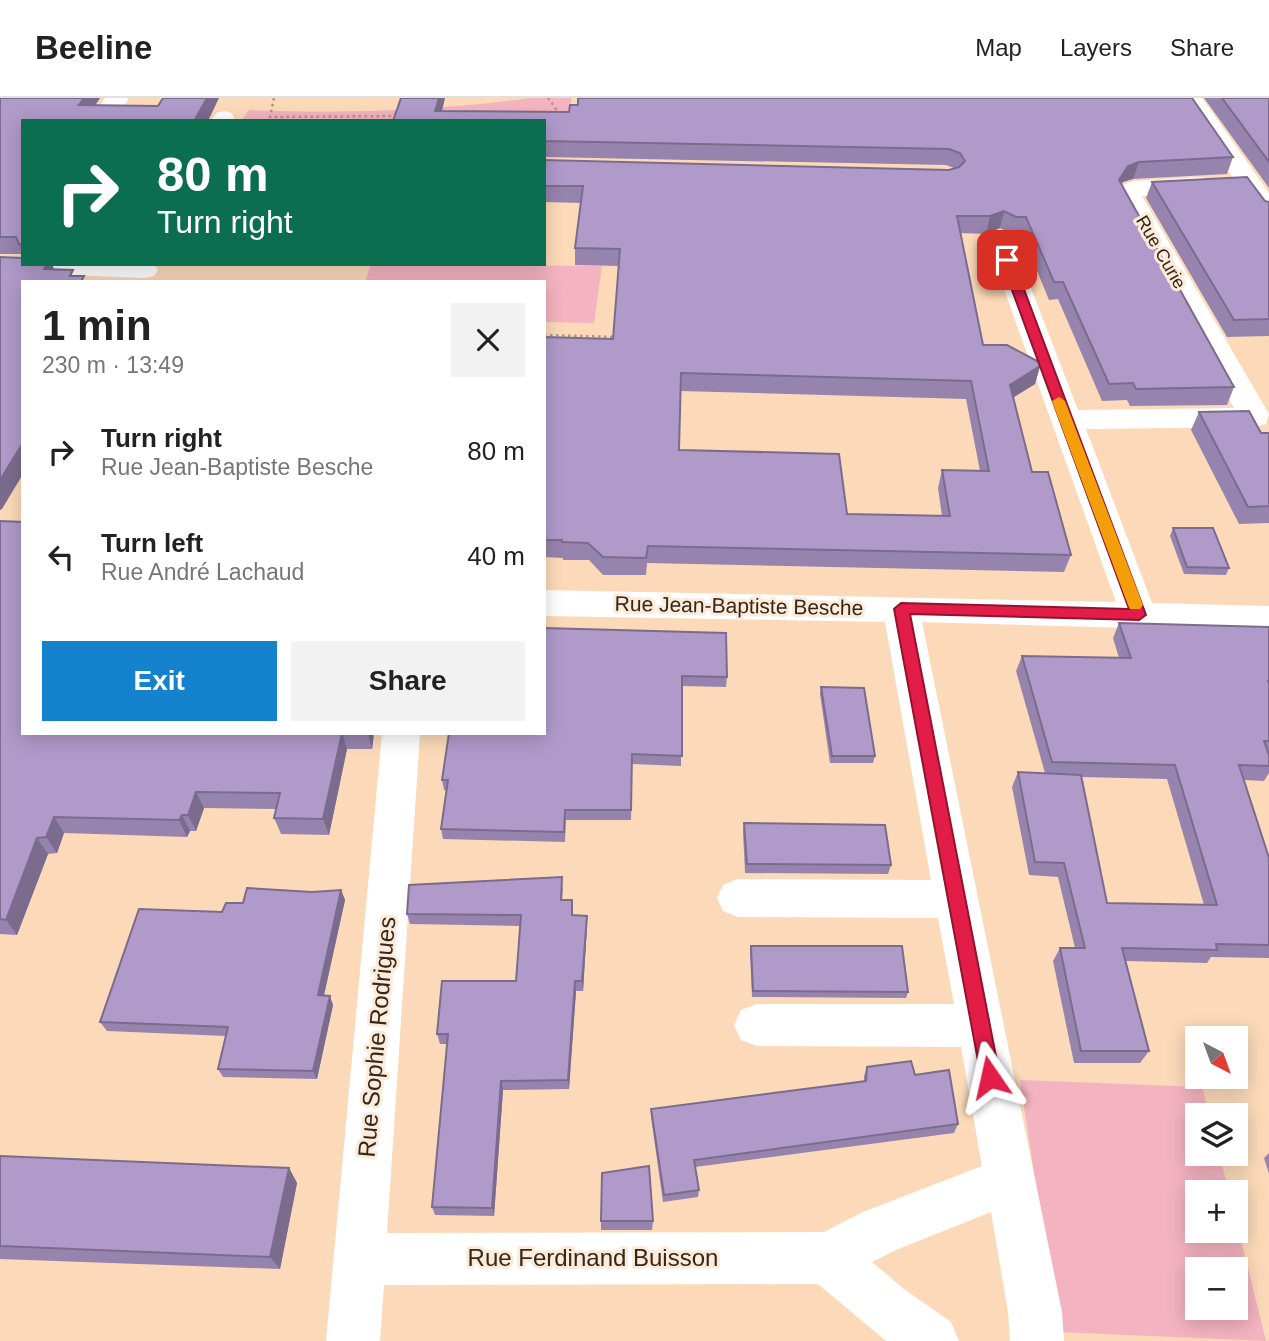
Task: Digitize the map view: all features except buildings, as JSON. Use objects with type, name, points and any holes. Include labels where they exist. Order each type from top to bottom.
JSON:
[{"type":"street","points":[[103,119],[117,98]]},
{"type":"street","points":[[1190,98],[1269,211]]},
{"type":"street","name":"Rue Curie","points":[[1250,183],[1134,189],[1129,196],[1262,416]]},
{"type":"street","points":[[999,239],[1139,615]]},
{"type":"street","points":[[2,267],[21,242]]},
{"type":"street","points":[[2,267],[143,272]]},
{"type":"street","points":[[1065,420],[1262,416]]},
{"type":"street","name":"Rue Jean-Baptiste Besche","points":[[546,603],[901,609],[1269,620]]},
{"type":"street","points":[[901,609],[1035,1311],[1037,1341]]},
{"type":"street","name":"Rue Sophie Rodrigues","points":[[353,1341],[401,735]]},
{"type":"street","points":[[738,898],[957,900]]},
{"type":"street","points":[[757,1025],[981,1026]]},
{"type":"street","name":"Rue Ferdinand Buisson","points":[[359,1259],[828,1258],[881,1230],[1010,1180]]},
{"type":"street","points":[[828,1258],[885,1308],[932,1341]]},
{"type":"path","points":[[274,98],[270,117],[410,116]]},
{"type":"path","points":[[541,114],[552,114],[556,109],[548,98]]},
{"type":"path","points":[[546,335],[627,337]]},
{"type":"shaded area","points":[[530,98],[571,98],[571,121],[242,119],[249,110],[320,112],[460,106]]},
{"type":"shaded area","points":[[370,266],[602,266],[594,323],[546,322],[546,280],[366,280]]},
{"type":"shaded area","points":[[1020,1080],[1202,1089],[1206,1103],[1185,1103],[1185,1166],[1222,1166],[1226,1180],[1185,1180],[1185,1243],[1242,1243],[1245,1257],[1185,1257],[1185,1320],[1248,1320],[1248,1268],[1266,1341],[1058,1332]]},
{"type":"slow traffic","points":[[1059,401],[1135,605]]},
{"type":"route","points":[[990,1077],[901,609],[1139,615],[1007,260]]}]
